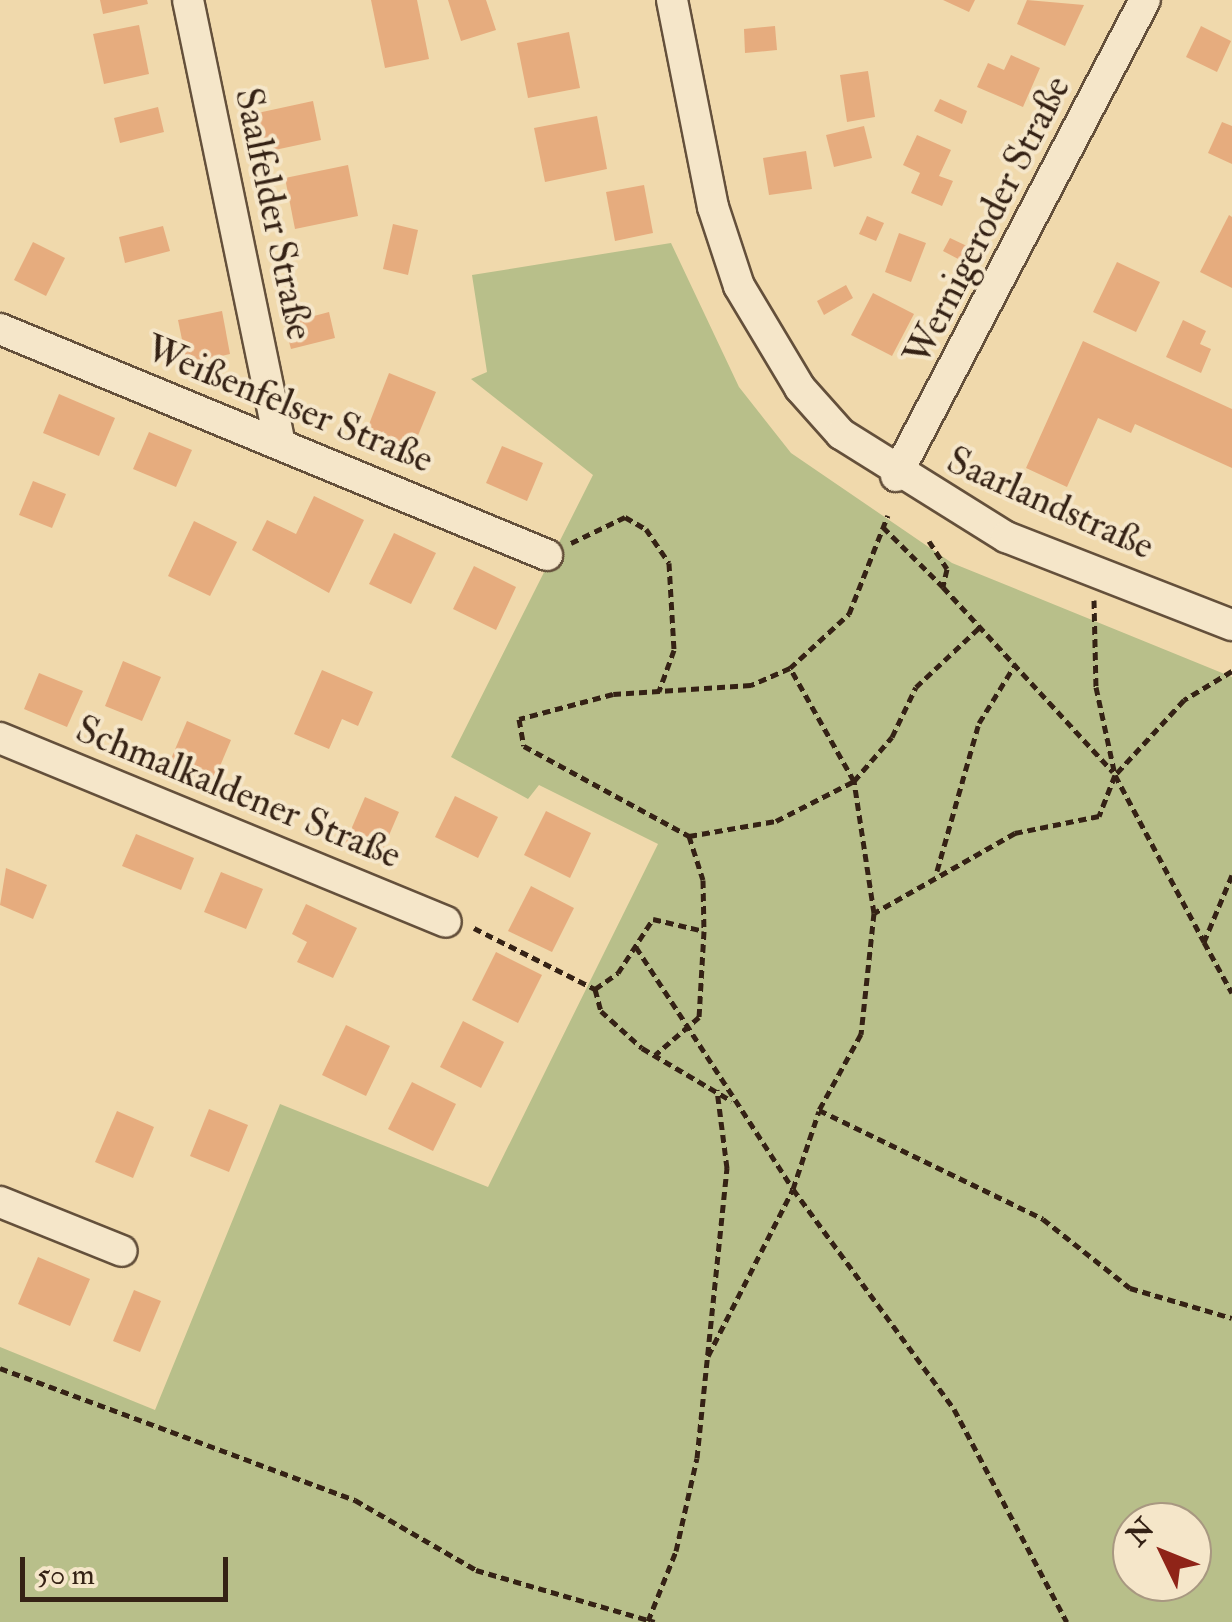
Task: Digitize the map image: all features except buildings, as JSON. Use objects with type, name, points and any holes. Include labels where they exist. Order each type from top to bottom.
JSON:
[{"type":"street","name":"Saalfelder Straße","points":[[188,0],[280,443]]},
{"type":"street","name":"Saarlandstraße","points":[[672,0],[701,156],[739,286],[800,388],[896,476],[1094,572],[1232,625]]},
{"type":"street","name":"Wernigeroder Straße","points":[[896,476],[1145,0]]},
{"type":"street","name":"Weißenfelser Straße","points":[[0,329],[547,556]]},
{"type":"street","name":"Schmalkaldener Straße","points":[[0,738],[446,922]]},
{"type":"street","points":[[0,1202],[122,1251]]},
{"type":"path","points":[[888,515],[849,614],[790,668],[751,685],[659,691],[519,720],[524,746],[690,836],[776,822],[854,781],[892,737],[916,687],[982,625]]},
{"type":"path","points":[[547,556],[624,517],[646,529],[678,594],[674,650],[659,691]]},
{"type":"path","points":[[882,526],[982,625],[1116,775],[1232,993]]},
{"type":"path","points":[[929,541],[946,569],[943,587]]},
{"type":"path","points":[[1094,572],[1096,687],[1116,775]]},
{"type":"path","points":[[937,871],[979,722],[1016,663]]},
{"type":"path","points":[[707,1359],[793,1189],[819,1110],[861,1034],[874,913],[854,781],[790,668]]},
{"type":"path","points":[[874,913],[937,871],[1015,833],[1099,816],[1116,775],[1184,700],[1232,671]]},
{"type":"path","points":[[655,1056],[687,1026],[705,1000],[704,880],[690,836]]},
{"type":"path","points":[[1204,942],[1232,875]]},
{"type":"path","points":[[595,989],[636,947],[653,919],[704,930]]},
{"type":"path","points":[[446,922],[487,932],[595,989],[601,1010],[655,1056],[738,1106]]},
{"type":"path","points":[[636,947],[793,1189],[954,1409],[1067,1622]]},
{"type":"path","points":[[0,1368],[355,1500],[476,1570],[650,1621],[676,1551],[707,1359],[727,1168],[717,1090]]},
{"type":"path","points":[[819,1110],[1043,1219],[1130,1288],[1232,1318]]},
{"type":"green space","points":[[671,243],[739,387],[791,453],[952,563],[1232,677],[1232,1622],[0,1622],[0,1347],[155,1410],[280,1104],[488,1187],[658,844],[539,785],[528,799],[451,757],[593,475],[471,379],[487,372],[472,275]]}]
